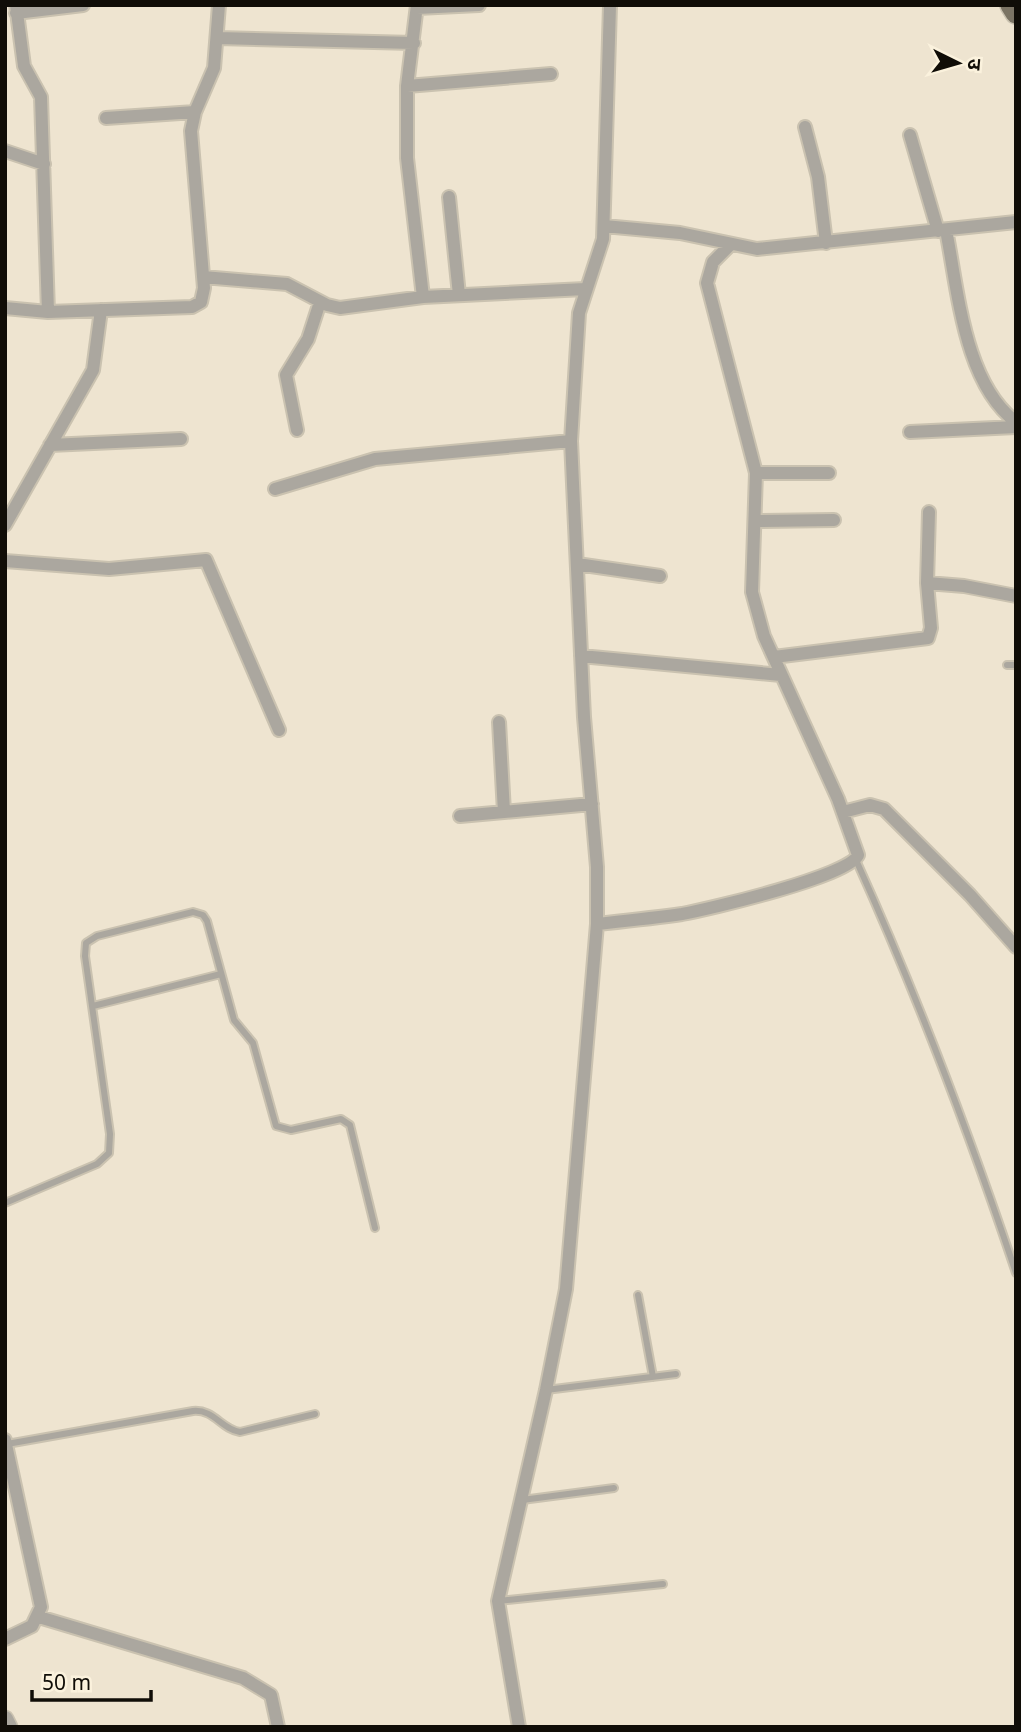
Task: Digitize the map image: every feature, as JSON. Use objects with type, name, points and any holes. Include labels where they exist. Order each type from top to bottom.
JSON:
[{"type":"main road","points":[[1012,5],[1016,13]]},
{"type":"street","points":[[48,312],[41,97],[24,66],[16,9],[83,5]]},
{"type":"street","points":[[5,308],[48,312],[192,307],[202,297],[203,277],[191,131],[195,113],[214,68],[219,5]]},
{"type":"street","points":[[423,297],[407,158],[407,86],[417,7],[479,5]]},
{"type":"street","points":[[519,1727],[498,1601],[566,1289],[597,924],[597,867],[581,656],[570,441],[576,333],[585,289],[600,254],[604,226],[610,5]]},
{"type":"street","points":[[218,38],[414,43]]},
{"type":"street","points":[[407,86],[551,74]]},
{"type":"street","points":[[106,118],[195,113]]},
{"type":"street","points":[[804,127],[818,177],[826,243]]},
{"type":"street","points":[[910,135],[942,230],[976,364],[994,402],[1016,424]]},
{"type":"street","points":[[5,151],[44,164]]},
{"type":"street","points":[[449,197],[459,295]]},
{"type":"street","points":[[604,226],[680,233],[729,246],[757,249],[1016,222]]},
{"type":"street","points":[[597,924],[712,908],[800,883],[856,860],[858,850],[764,636],[752,592],[756,472],[707,283],[713,262],[729,246]]},
{"type":"street","points":[[203,277],[287,284],[320,302],[340,308],[423,297],[585,289]]},
{"type":"street","points":[[297,430],[285,375],[308,339],[320,302]]},
{"type":"street","points":[[5,525],[93,370],[101,310]]},
{"type":"street","points":[[910,432],[1016,424]]},
{"type":"street","points":[[50,445],[181,439]]},
{"type":"street","points":[[275,489],[375,459],[570,441]]},
{"type":"street","points":[[756,472],[829,472]]},
{"type":"street","points":[[774,657],[928,638],[931,628],[927,583],[929,512]]},
{"type":"street","points":[[756,521],[834,520]]},
{"type":"street","points":[[5,561],[109,569],[206,560],[279,730]]},
{"type":"street","points":[[577,564],[660,576]]},
{"type":"street","points":[[927,583],[964,586],[1016,596]]},
{"type":"street","points":[[581,656],[781,675]]},
{"type":"street","points":[[499,722],[504,812]]},
{"type":"street","points":[[460,816],[592,804]]},
{"type":"street","points":[[843,812],[870,805],[884,809],[970,895],[1016,947]]},
{"type":"street","points":[[5,1639],[32,1626],[39,1617],[39,1593],[6,1442]]},
{"type":"street","points":[[39,1617],[243,1678],[262,1687],[276,1706],[278,1727]]},
{"type":"street","points":[[5,1719],[9,1727]]},
{"type":"lane","points":[[1007,664],[1016,665]]},
{"type":"lane","points":[[856,860],[896,949],[967,1128],[1016,1273]]},
{"type":"lane","points":[[5,1203],[97,1164],[109,1153],[110,1134],[85,956],[88,940],[187,912],[203,915],[234,1020],[253,1043],[276,1126],[291,1130],[341,1119],[350,1125],[375,1228]]},
{"type":"lane","points":[[93,1006],[222,974]]},
{"type":"lane","points":[[638,1295],[653,1377]]},
{"type":"lane","points":[[546,1390],[676,1374]]},
{"type":"lane","points":[[6,1442],[193,1411],[207,1412],[229,1429],[240,1432],[315,1414]]},
{"type":"lane","points":[[520,1501],[614,1489]]},
{"type":"lane","points":[[498,1601],[663,1584]]}]
